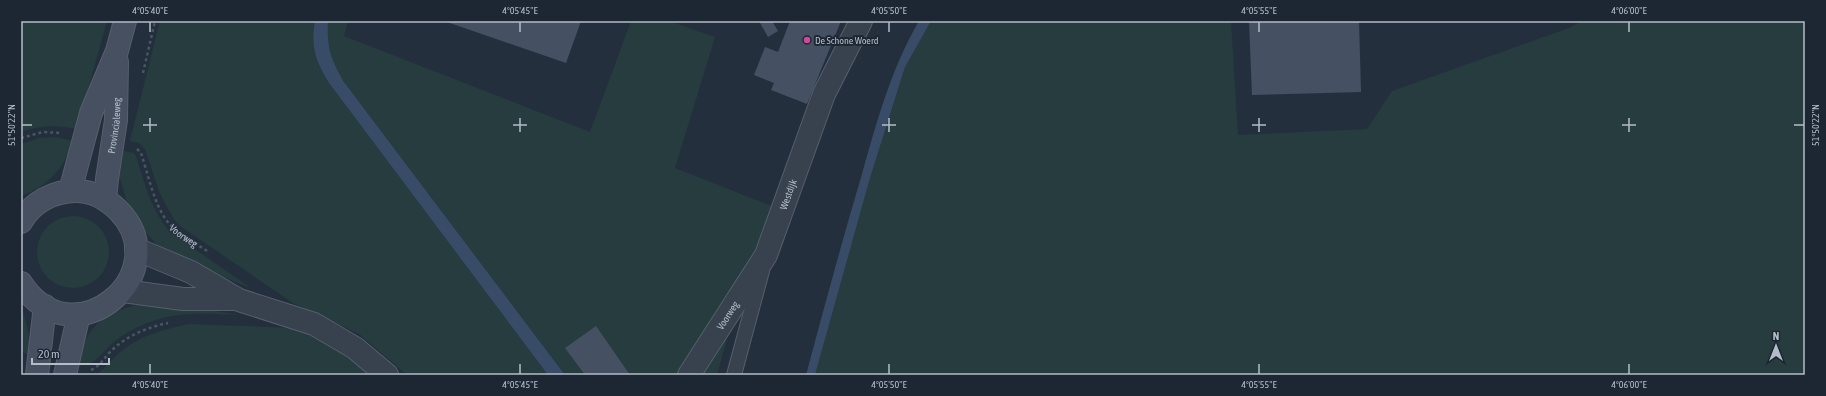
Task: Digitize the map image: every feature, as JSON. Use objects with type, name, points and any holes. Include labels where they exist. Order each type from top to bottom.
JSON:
[{"type":"main road","name":"Provincialeweg","points":[[105,199],[106,179],[116,120],[118,51],[124,21]]},
{"type":"main road","name":"Provincialeweg","points":[[70,191],[91,113],[118,51]]},
{"type":"main road","points":[[21,283],[28,293],[45,306],[61,312],[79,314],[87,313],[103,307],[114,300],[123,290],[132,275],[136,249],[130,226],[123,215],[105,199],[88,193],[70,191],[44,199],[32,208],[22,220]]},
{"type":"main road","points":[[37,375],[45,306]]},
{"type":"main road","points":[[65,375],[79,314]]},
{"type":"street","name":"Westdijk","points":[[766,255],[824,94],[861,21]]},
{"type":"street","points":[[136,249],[191,272],[239,300],[314,324],[355,348],[387,375]]},
{"type":"street","name":"Voorweg","points":[[689,375],[766,255]]},
{"type":"street","points":[[123,290],[184,299],[239,300]]},
{"type":"lane","name":"Westdijk","points":[[734,375],[766,255]]},
{"type":"path","points":[[21,138],[43,132],[66,134]]},
{"type":"path","name":"Voorweg","points":[[136,148],[141,154],[155,196],[167,221],[181,233],[212,254]]},
{"type":"path","points":[[90,371],[97,367],[111,351],[130,336],[156,325],[175,321]]},
{"type":"green space","points":[[21,21],[107,21],[77,129],[49,126],[21,132]]},
{"type":"green space","points":[[160,21],[315,21],[313,38],[315,54],[329,83],[548,375],[407,375],[359,334],[293,303],[180,226],[173,218],[160,194],[145,149],[139,143],[130,141]]},
{"type":"green space","points":[[328,21],[348,21],[344,36],[590,132],[631,21],[669,21],[715,37],[675,168],[777,208],[759,249],[681,375],[565,375],[344,82],[333,63],[328,49]]},
{"type":"green space","points":[[931,21],[1231,21],[1238,135],[1367,129],[1392,91],[1569,28],[1583,21],[1805,21],[1805,375],[815,375],[870,178],[905,67]]},
{"type":"green space","points":[[54,137],[74,141],[65,160],[54,175],[40,187],[21,196],[21,144],[40,138]]},
{"type":"green space","points":[[120,150],[134,153],[136,156],[145,186],[153,205],[170,232],[251,288],[177,259],[158,246],[143,229],[126,199],[120,178]]},
{"type":"green space","points":[[66,216],[80,216],[87,218],[99,226],[107,238],[109,252],[107,266],[99,278],[87,286],[80,288],[66,288],[59,286],[47,278],[39,266],[37,259],[37,245],[39,238],[47,226],[59,218]]},
{"type":"green space","points":[[148,303],[241,315],[178,315],[149,322],[119,338],[89,364],[75,363],[93,328],[101,321],[121,310]]},
{"type":"green space","points":[[21,306],[28,330],[30,355],[21,352]]},
{"type":"green space","points":[[733,318],[717,375],[701,375]]},
{"type":"green space","points":[[189,324],[293,328],[322,340],[371,375],[95,375],[103,370],[119,353],[138,340],[163,330]]},
{"type":"water","points":[[315,21],[328,21],[330,53],[344,82],[565,375],[548,375],[329,83],[315,54],[313,38]]},
{"type":"water","points":[[919,21],[931,21],[905,67],[870,178],[815,375],[806,375],[840,249],[879,115],[900,58]]},
{"type":"building","points":[[444,21],[581,21],[566,63]]},
{"type":"building","points":[[759,21],[772,21],[778,31],[768,37]]},
{"type":"building","points":[[790,21],[841,21],[807,104],[771,90],[774,83],[754,75],[765,47],[778,52]]},
{"type":"building","points":[[1249,21],[1359,21],[1361,92],[1252,95]]},
{"type":"building","points":[[596,326],[630,375],[585,375],[565,348]]},
{"type":"place","name":"De Schone Woerd","points":[[807,40]]}]
